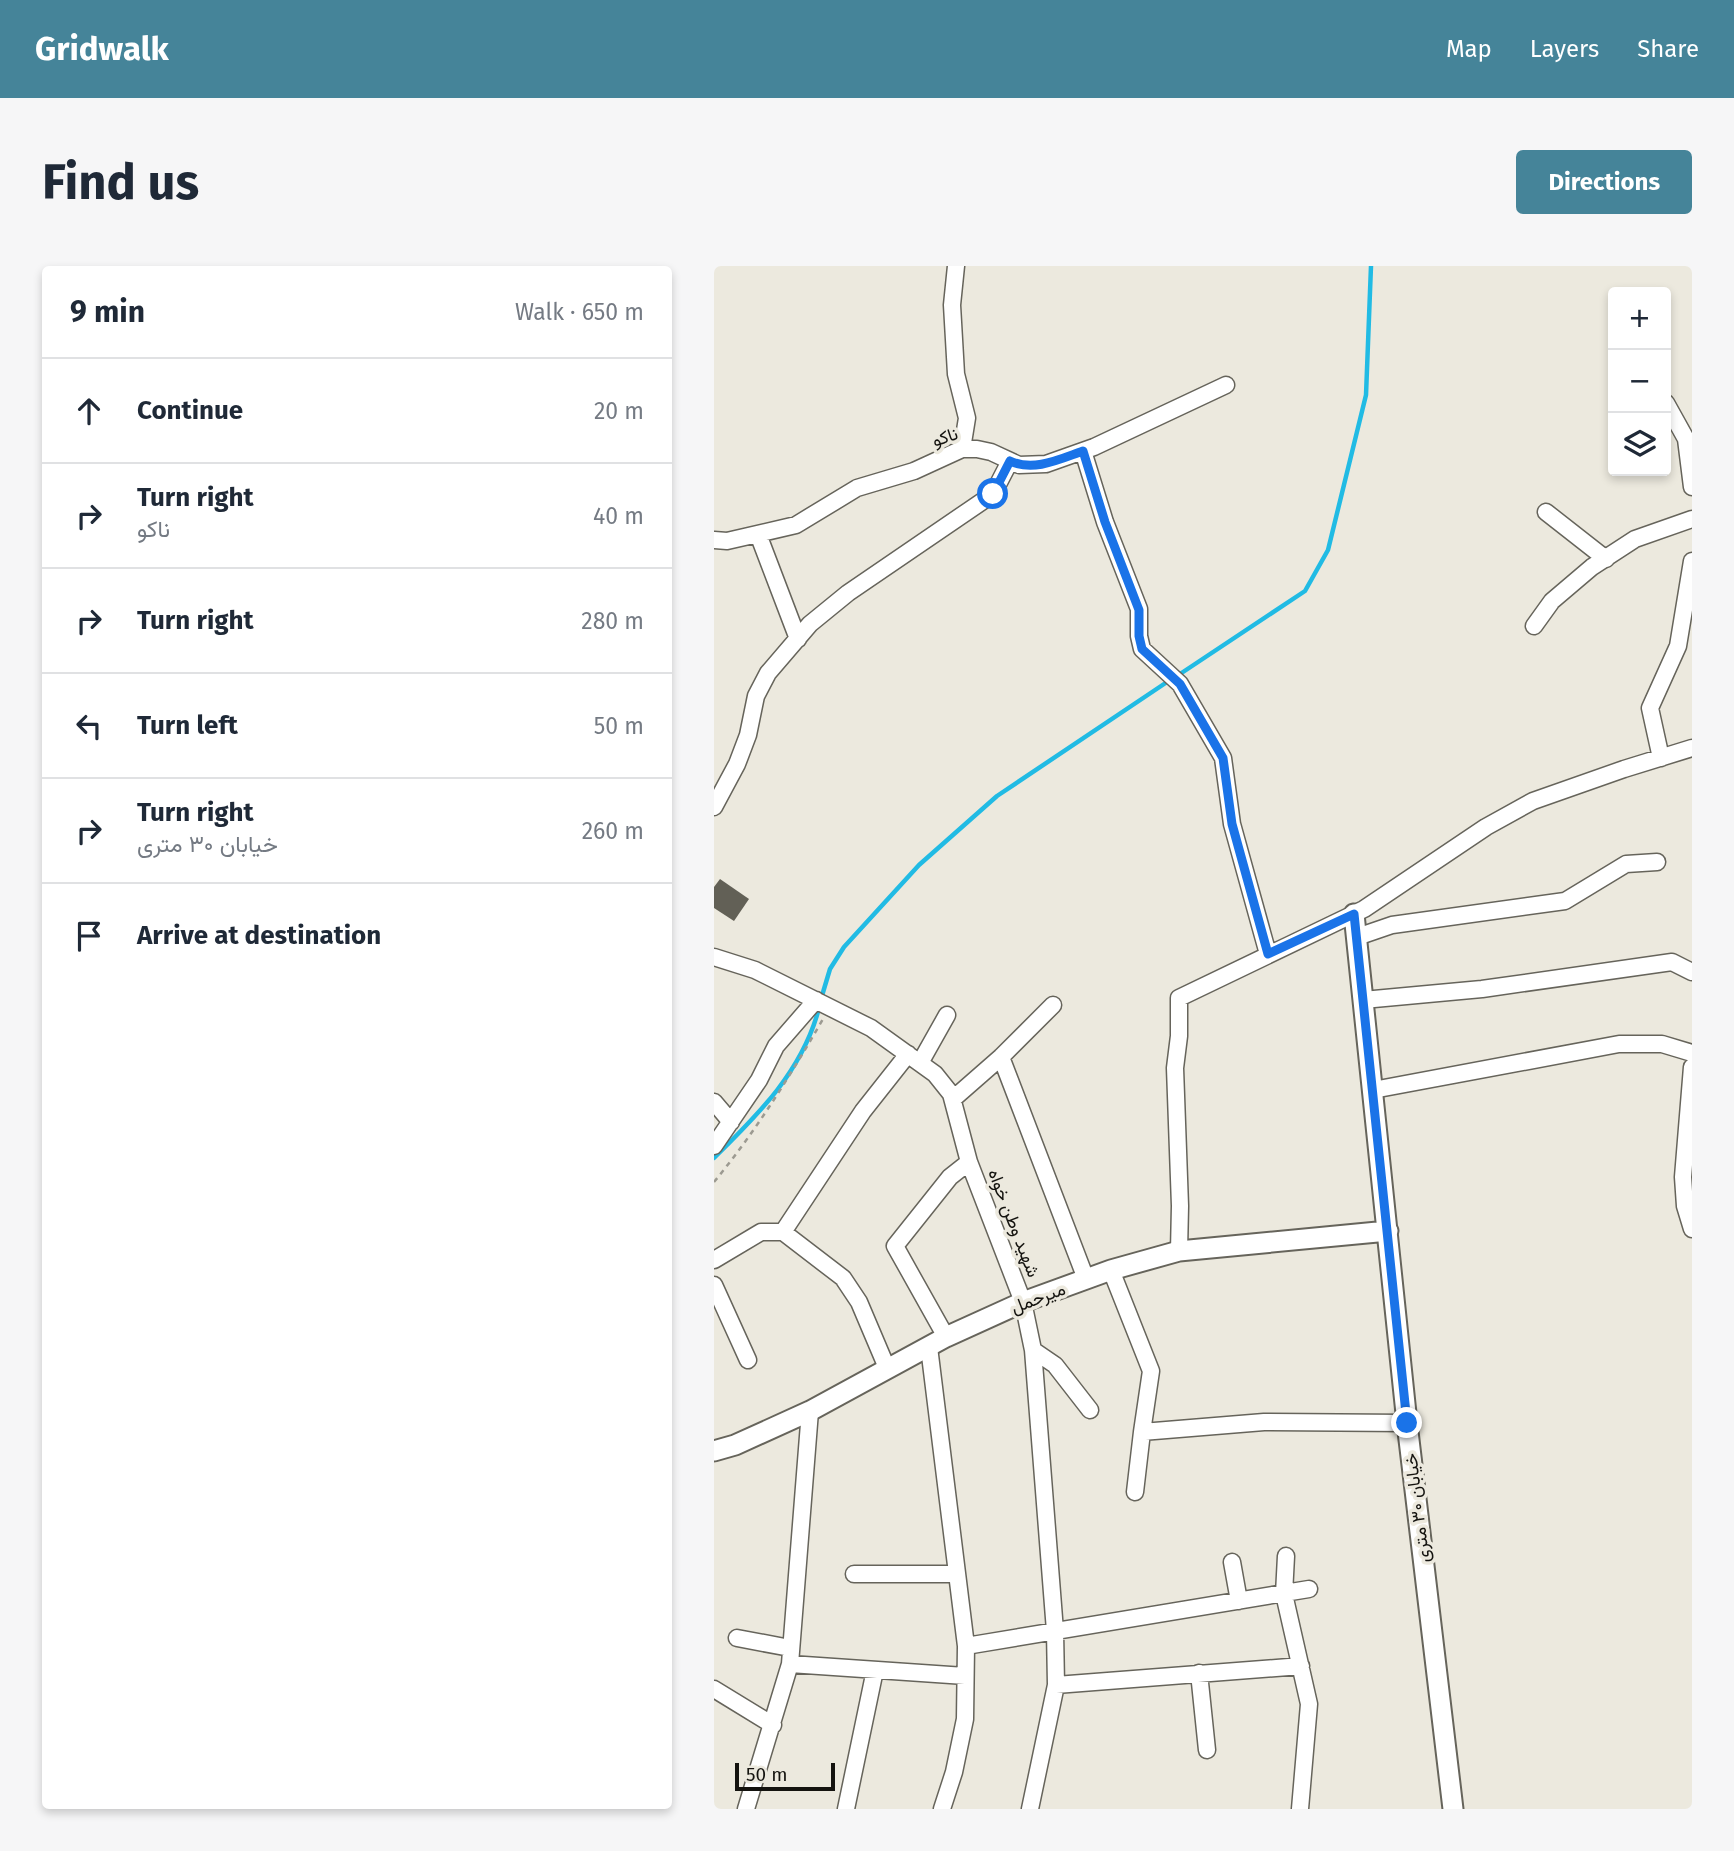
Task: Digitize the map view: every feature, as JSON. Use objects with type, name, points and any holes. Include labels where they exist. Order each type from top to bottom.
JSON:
[{"type":"street","points":[[956,266],[952,305],[956,374],[967,418],[962,449]]},
{"type":"street","name":"ناکو","points":[[714,540],[727,541],[796,525],[857,488],[915,471],[962,449],[977,449],[1018,465],[1046,464],[1083,451],[1226,384]]},
{"type":"street","points":[[1671,412],[1686,439],[1692,487]]},
{"type":"street","points":[[1083,451],[1105,522],[1139,610],[1142,649],[1180,684],[1223,758],[1232,824],[1268,954]]},
{"type":"street","points":[[714,807],[741,754],[756,696],[768,673],[810,624],[848,593],[993,494],[1010,461]]},
{"type":"street","points":[[1546,512],[1606,559]]},
{"type":"street","points":[[1534,626],[1552,601],[1634,539],[1692,519]]},
{"type":"street","points":[[758,534],[798,639]]},
{"type":"street","points":[[1661,758],[1650,708],[1678,646],[1692,561]]},
{"type":"street","points":[[1179,1251],[1175,1068],[1179,1036],[1179,998],[1354,914],[1486,827],[1533,801],[1692,748]]},
{"type":"street","points":[[1357,937],[1392,925],[1565,901],[1626,864],[1657,862]]},
{"type":"street","name":"خیابان ۳۰ متری","points":[[1354,914],[1407,1423],[1453,1809]]},
{"type":"street","name":"شهید وطن خواه","points":[[714,957],[755,970],[872,1028],[935,1074],[953,1099],[969,1162],[1023,1302],[1034,1350],[1055,1631],[1056,1685],[1030,1809]]},
{"type":"street","points":[[1363,1000],[1482,989],[1672,962],[1692,972]]},
{"type":"street","points":[[714,1146],[759,1080],[776,1046],[823,1004]]},
{"type":"street","points":[[953,1099],[1001,1057],[1053,1005]]},
{"type":"street","points":[[783,1232],[863,1111],[914,1059],[947,1015]]},
{"type":"street","points":[[1373,1090],[1619,1044],[1662,1044],[1692,1053]]},
{"type":"street","points":[[1001,1057],[1086,1279]]},
{"type":"street","points":[[1692,1067],[1683,1177],[1685,1206],[1692,1229]]},
{"type":"street","points":[[714,1102],[731,1122]]},
{"type":"street","points":[[946,1337],[895,1246],[950,1177],[969,1162]]},
{"type":"street","name":"میرحمل","points":[[714,1451],[735,1445],[810,1411],[946,1337],[1023,1302],[1111,1270],[1179,1251],[1388,1231]]},
{"type":"street","points":[[714,1260],[761,1232],[783,1232],[843,1278],[859,1303],[887,1368]]},
{"type":"street","points":[[1111,1270],[1151,1371],[1135,1492]]},
{"type":"street","points":[[714,1284],[748,1360]]},
{"type":"street","points":[[929,1347],[966,1646],[965,1719],[954,1772],[942,1809]]},
{"type":"street","points":[[1034,1350],[1055,1365],[1090,1410]]},
{"type":"street","points":[[746,1809],[773,1725],[790,1656],[810,1411]]},
{"type":"street","points":[[1142,1433],[1264,1422],[1407,1423]]},
{"type":"street","points":[[1286,1556],[1284,1594],[1309,1704],[1300,1809]]},
{"type":"street","points":[[1232,1562],[1239,1601]]},
{"type":"street","points":[[855,1574],[956,1574]]},
{"type":"street","points":[[966,1646],[1309,1590]]},
{"type":"street","points":[[737,1638],[790,1656],[875,1670],[965,1676]]},
{"type":"street","points":[[1056,1685],[1301,1665]]},
{"type":"street","points":[[846,1809],[875,1670]]},
{"type":"street","points":[[1199,1673],[1207,1750]]},
{"type":"street","points":[[714,1689],[773,1725]]},
{"type":"path","points":[[714,1182],[781,1092],[823,1004]]},
{"type":"building","points":[[720,879],[749,899],[734,921],[714,908],[714,887]]},
{"type":"waterway","points":[[1177,676],[1305,591],[1328,550],[1366,395],[1371,266]]},
{"type":"waterway","points":[[821,999],[830,969],[844,947],[919,865],[997,796],[1170,680]]},
{"type":"waterway","points":[[714,1158],[763,1108],[791,1071],[812,1030],[819,1008]]},
{"type":"route","points":[[993,494],[1010,461],[1018,465],[1046,464],[1083,451],[1105,522],[1139,610],[1142,649],[1180,684],[1223,758],[1232,824],[1268,954],[1354,914],[1407,1423]]}]
